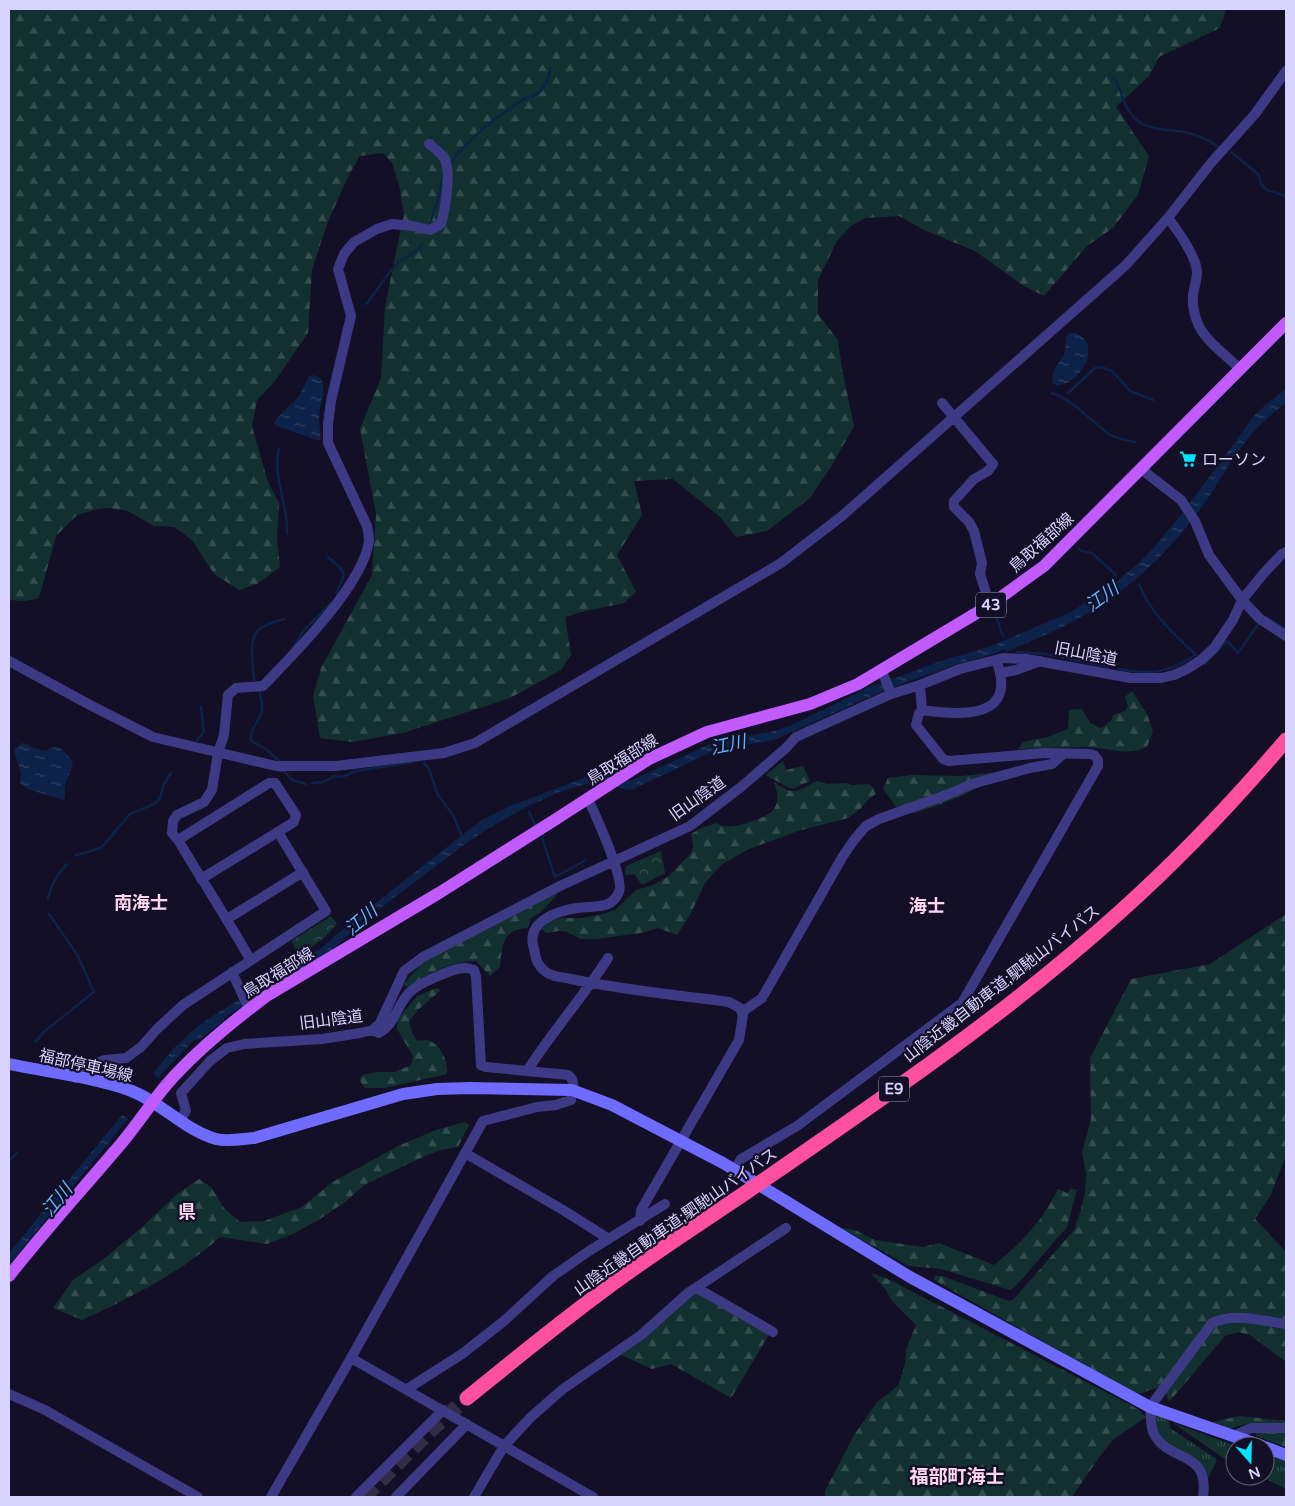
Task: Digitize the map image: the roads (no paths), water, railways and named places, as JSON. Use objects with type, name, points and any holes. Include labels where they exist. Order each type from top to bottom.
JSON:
[{"type":"highway","name":"山陰近畿自動車道;駟馳山バイパス","points":[[1286,740],[1227,807],[1164,870],[1122,911],[1045,976],[965,1038],[878,1100],[626,1273],[542,1337],[469,1400],[608,1297],[961,1048],[1048,981],[1125,917],[1198,846],[1245,796],[1286,748]]},
{"type":"main road","name":"鳥取福部線","points":[[9,1276],[116,1150],[169,1082],[196,1055],[249,1009],[268,995],[439,893],[649,759],[707,732],[810,704],[883,675],[990,606],[1044,566],[1239,368],[1286,323]]},
{"type":"street","points":[[9,661],[153,738],[276,766],[336,766],[444,753],[475,743],[766,574],[842,516],[1126,265],[1168,218],[1210,164],[1255,114],[1286,71]]},
{"type":"street","points":[[250,959],[228,919],[172,833],[172,821],[177,815],[204,802],[212,790],[218,753],[224,735],[228,696],[236,688],[263,686],[275,674],[312,634],[357,574],[365,554],[369,540],[367,526],[328,443],[331,402],[351,316],[338,268],[344,254],[354,242],[377,229],[392,224],[430,230],[441,224],[448,170],[445,159],[429,144]]},
{"type":"street","points":[[1168,218],[1188,248],[1197,270],[1193,305],[1200,327],[1206,336],[1239,368]]},
{"type":"street","points":[[942,403],[993,464],[988,471],[974,479],[954,501],[954,507],[969,522],[974,531],[982,562],[980,574],[990,606]]},
{"type":"street","points":[[1141,469],[1181,500],[1195,521],[1209,555],[1242,600],[1260,619],[1286,636]]},
{"type":"street","name":"旧山陰道","points":[[180,1120],[186,1111],[181,1093],[210,1061],[227,1048],[244,1044],[325,1038],[373,1030],[380,1024],[404,971],[423,957],[560,886],[691,826],[741,787],[796,737],[890,693],[920,685],[960,669],[1003,658],[1040,661],[1131,678],[1161,678],[1174,675],[1201,660],[1214,648],[1233,620],[1242,600],[1264,573],[1286,552]]},
{"type":"street","points":[[922,710],[946,713],[982,710],[998,700],[1000,697],[1001,673],[996,660]]},
{"type":"street","points":[[1001,673],[1016,670],[1040,661]]},
{"type":"street","points":[[883,675],[890,693]]},
{"type":"street","points":[[734,1171],[741,1159],[797,1126],[962,1003],[1098,766],[1098,760],[1094,755],[1034,754],[946,760],[940,758],[916,725],[919,713],[922,710],[920,685]]},
{"type":"street","points":[[742,1012],[762,998],[844,856],[866,826],[879,819],[972,784],[1052,764],[1063,754]]},
{"type":"street","points":[[178,840],[269,783],[275,783],[296,815],[294,822],[201,879]]},
{"type":"street","points":[[588,799],[614,862],[621,884],[620,891],[613,902],[600,907],[577,908],[553,915],[537,925],[532,938],[539,965],[552,977],[729,1002],[740,1008],[743,1015],[739,1040],[642,1210],[640,1221]]},
{"type":"street","points":[[76,1078],[90,1065],[105,1060],[126,1058],[141,1047],[156,1029],[183,1004],[326,911],[278,832]]},
{"type":"street","points":[[228,919],[302,872]]},
{"type":"street","points":[[527,1071],[608,958]]},
{"type":"street","points":[[270,1497],[351,1358],[483,1121],[538,1107],[556,1106],[566,1102],[570,1100],[574,1082],[568,1075],[486,1067],[481,1064],[476,976],[474,970],[466,967],[421,984],[409,993],[390,1024],[379,1033],[373,1030]]},
{"type":"street","points":[[232,972],[249,1009]]},
{"type":"street","name":"福部停車場線","points":[[9,1065],[131,1090],[153,1102]]},
{"type":"street","points":[[153,1102],[180,1120],[215,1139],[229,1141],[254,1138],[394,1097],[436,1089],[572,1090],[612,1104],[680,1141],[818,1220],[910,1277],[1150,1407],[1233,1436],[1251,1428],[1286,1428]]},
{"type":"street","points":[[465,1153],[564,1210],[608,1239]]},
{"type":"street","points":[[406,1389],[462,1354],[504,1321],[553,1276],[665,1204]]},
{"type":"street","points":[[474,1497],[504,1446],[531,1417],[563,1389],[641,1335],[688,1293],[786,1228]]},
{"type":"street","points":[[698,1288],[773,1332]]},
{"type":"street","points":[[1203,1497],[1203,1480],[1198,1468],[1187,1458],[1170,1451],[1161,1444],[1153,1433],[1150,1407],[1212,1323],[1222,1318],[1233,1316],[1286,1324]]},
{"type":"street","points":[[351,1358],[594,1497]]},
{"type":"street","points":[[9,1394],[52,1413],[198,1497]]},
{"type":"street","points":[[356,1497],[443,1410]]},
{"type":"street","points":[[396,1497],[467,1424]]},
{"type":"water","points":[[1075,333],[1084,338],[1088,346],[1085,364],[1080,373],[1072,380],[1064,384],[1055,385],[1052,382],[1052,377],[1065,352],[1066,337],[1069,334]]},
{"type":"water","points":[[313,375],[321,378],[323,390],[319,417],[320,441],[274,425],[277,418],[299,396],[309,376]]},
{"type":"water","name":"江川","points":[[1286,389],[1286,402],[1250,436],[1199,511],[1173,543],[1129,585],[1096,609],[1060,628],[1006,652],[1004,649],[885,690],[774,740],[716,750],[631,790],[595,781],[557,793],[524,808],[461,847],[365,920],[324,957],[224,1018],[225,1020],[197,1041],[195,1039],[158,1078],[153,1073],[175,1047],[208,1019],[321,948],[479,822],[510,806],[592,775],[610,773],[630,781],[712,743],[775,731],[794,724],[871,686],[943,660],[989,647],[1071,612],[1112,585],[1139,563],[1182,514],[1254,416]]},
{"type":"water","points":[[22,743],[43,750],[57,747],[62,749],[69,757],[73,765],[65,785],[65,798],[63,800],[28,789],[20,783],[21,773],[14,750]]},
{"type":"water","name":"江川","points":[[122,1115],[128,1119],[9,1265],[9,1253]]},
{"type":"waterway","points":[[451,163],[466,144],[492,121],[523,100],[541,91],[550,69]]},
{"type":"waterway","points":[[1114,78],[1128,110],[1143,124],[1158,129],[1193,134],[1217,146]]},
{"type":"waterway","points":[[1231,152],[1258,174],[1261,184],[1267,190],[1286,196]]},
{"type":"waterway","points":[[430,223],[443,175]]},
{"type":"waterway","points":[[366,304],[393,268],[422,245]]},
{"type":"waterway","points":[[1068,393],[1095,368],[1101,367],[1112,371],[1130,391],[1153,400]]},
{"type":"waterway","points":[[1052,393],[1075,406],[1112,436],[1135,442]]},
{"type":"waterway","points":[[279,449],[277,460],[279,481],[286,513],[287,534]]},
{"type":"waterway","name":"江川","points":[[1078,548],[1092,553],[1116,575]]},
{"type":"waterway","points":[[328,557],[343,573],[336,593]]},
{"type":"waterway","points":[[1139,584],[1156,614],[1196,655]]},
{"type":"waterway","points":[[292,649],[304,630],[330,604]]},
{"type":"waterway","points":[[995,614],[1003,636]]},
{"type":"waterway","points":[[1266,617],[1286,629]]},
{"type":"waterway","points":[[254,680],[252,662],[254,637],[258,630],[284,619]]},
{"type":"waterway","points":[[1205,664],[1227,641],[1238,653],[1259,623]]},
{"type":"waterway","points":[[1017,652],[1046,654],[1109,667]]},
{"type":"waterway","points":[[1118,669],[1139,672],[1158,671],[1176,666],[1194,656]]},
{"type":"waterway","points":[[260,693],[262,710],[253,729],[251,741],[266,749],[279,761]]},
{"type":"waterway","points":[[197,740],[204,732],[201,707]]},
{"type":"waterway","points":[[312,783],[323,782],[335,776],[342,777],[356,771],[414,762]]},
{"type":"waterway","points":[[424,763],[429,769],[438,795],[453,815],[463,839]]},
{"type":"waterway","points":[[279,771],[284,771],[292,780],[306,784]]},
{"type":"waterway","points":[[76,855],[102,847],[130,814],[154,804],[160,798],[164,784],[171,773]]},
{"type":"waterway","points":[[529,812],[535,825]]},
{"type":"waterway","points":[[542,838],[555,877],[586,860]]},
{"type":"waterway","points":[[48,899],[55,880],[67,864]]},
{"type":"waterway","points":[[35,1042],[45,1031],[94,992],[78,956],[49,914]]},
{"type":"waterway","points":[[9,1161],[17,1153]]},
{"type":"tunnel","points":[[364,1497],[429,1432],[467,1398]]},
{"type":"place","name":"ローソン","points":[[1188,459]]},
{"type":"district","name":"南海士","points":[[141,903]]},
{"type":"district","name":"海士","points":[[927,906]]},
{"type":"district","name":"県","points":[[187,1212]]},
{"type":"district","name":"福部町海士","points":[[957,1476]]}]
